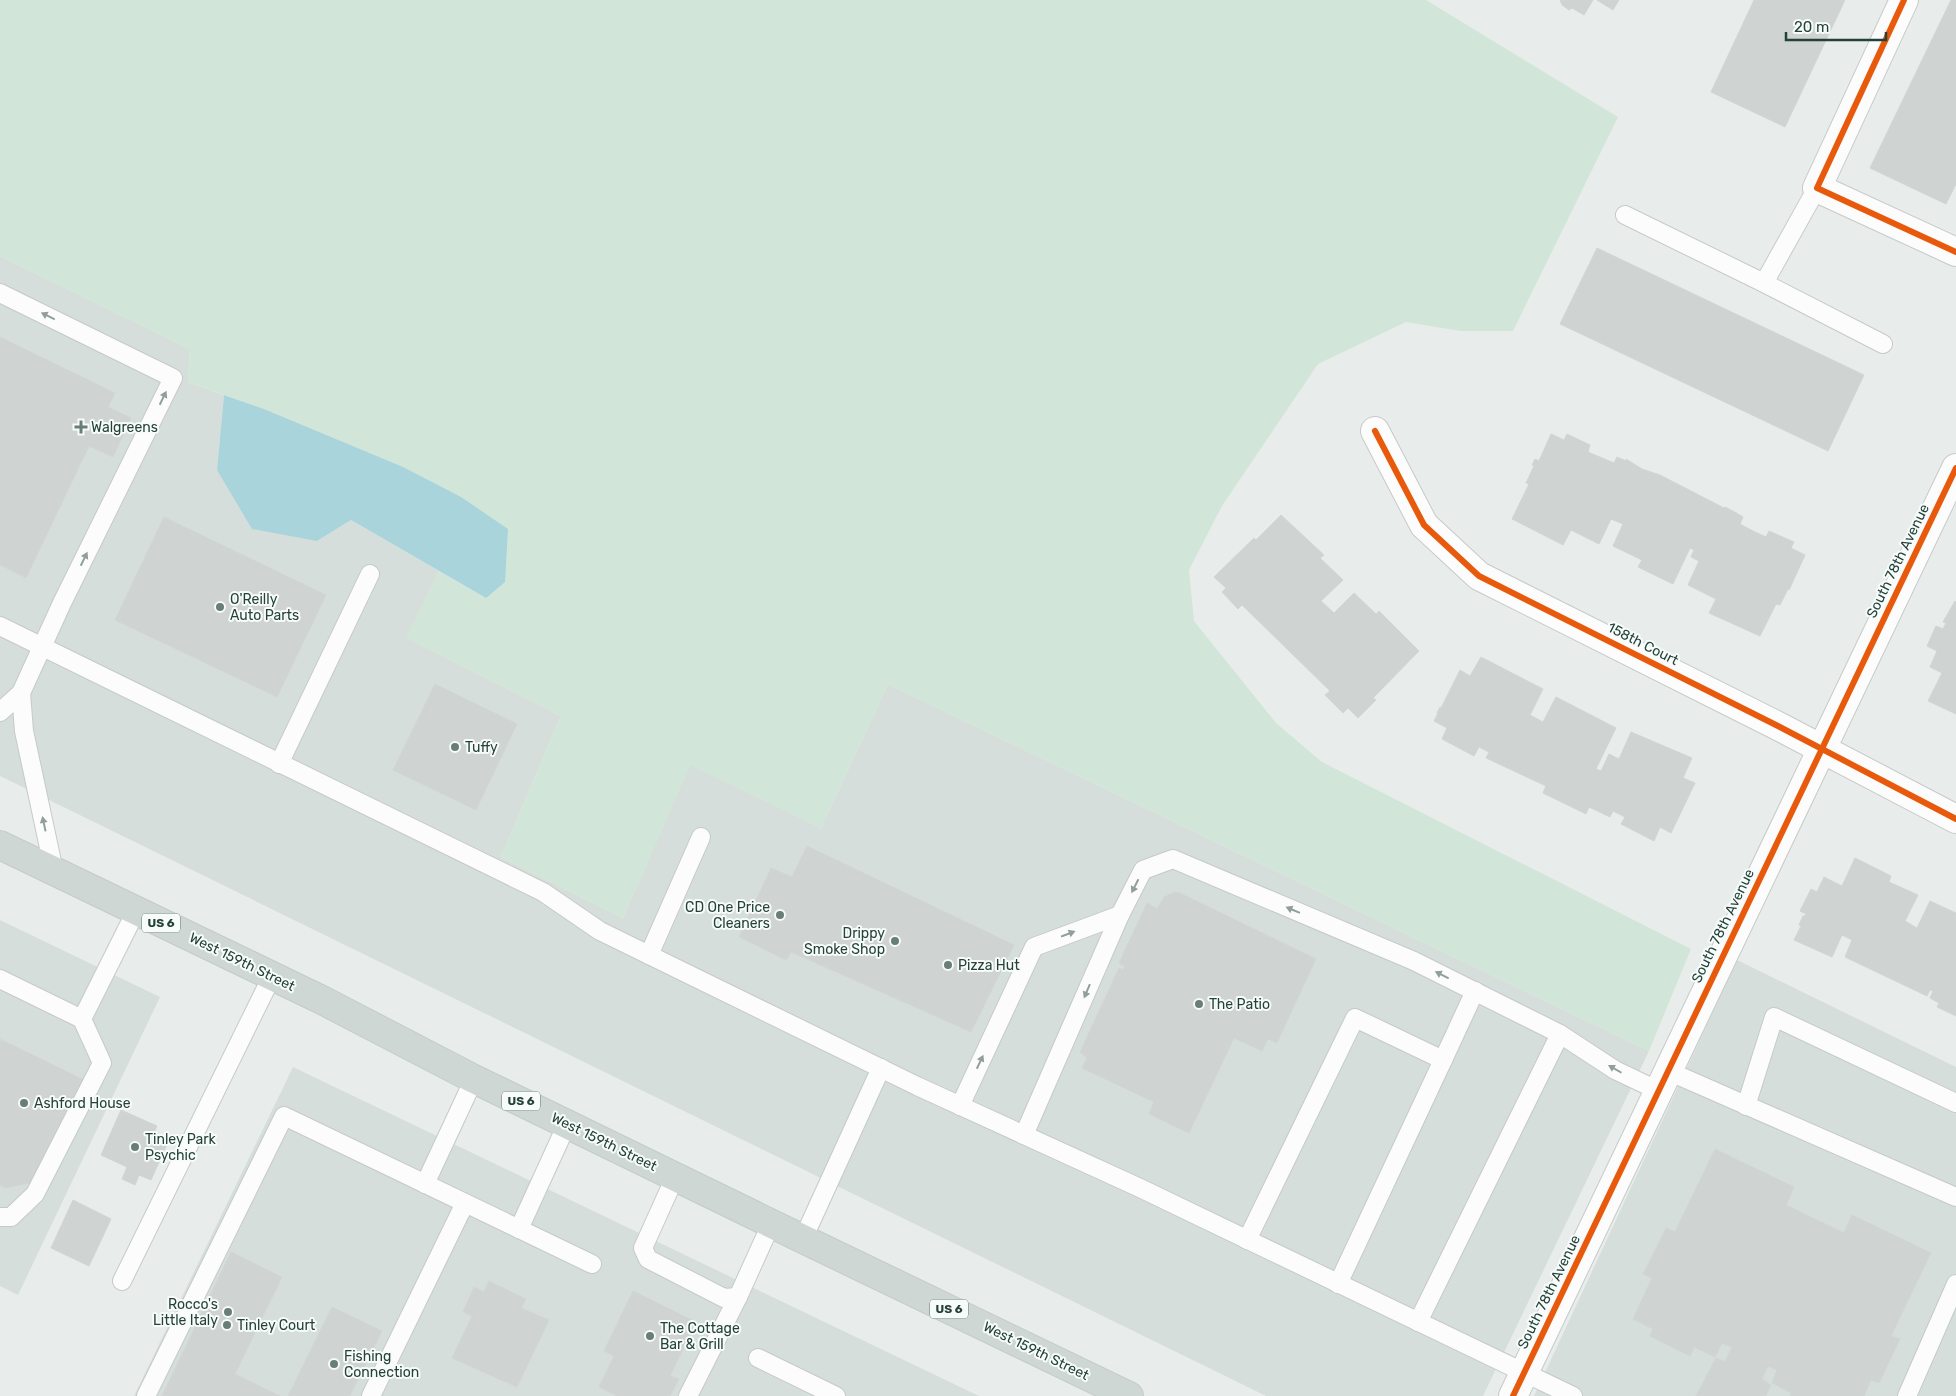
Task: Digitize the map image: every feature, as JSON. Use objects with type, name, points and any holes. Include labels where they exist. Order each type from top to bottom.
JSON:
[{"type":"main road","name":"West 159th Street","points":[[0,845],[272,976],[474,1079],[803,1239],[1092,1388],[1129,1396]]},
{"type":"street","points":[[1904,0],[1817,188],[1956,252]]},
{"type":"street","name":"158th Court","points":[[1375,431],[1424,525],[1479,576],[1822,748],[1956,819]]},
{"type":"street","name":"South 78th Avenue","points":[[1518,1385],[1956,468]]},
{"type":"lane","points":[[1764,283],[1817,188]]},
{"type":"lane","points":[[1625,215],[1883,344]]},
{"type":"lane","points":[[0,292],[174,378],[62,603],[21,692],[0,712]]},
{"type":"lane","points":[[279,764],[370,574]]},
{"type":"lane","points":[[0,626],[542,892],[600,931],[960,1106],[1140,1188],[1418,1322],[1518,1385],[1573,1396]]},
{"type":"lane","points":[[21,692],[24,731],[54,871]]},
{"type":"lane","points":[[649,955],[701,837]]},
{"type":"lane","points":[[1024,1135],[1120,914],[1143,870],[1173,859],[1414,961],[1560,1034],[1615,1070],[1663,1081],[1746,1106],[1956,1197]]},
{"type":"lane","points":[[82,1019],[136,910]]},
{"type":"lane","points":[[960,1106],[1034,947],[1120,914]]},
{"type":"lane","points":[[122,1281],[272,976]]},
{"type":"lane","points":[[0,979],[82,1019],[102,1063],[35,1194],[11,1217],[0,1217]]},
{"type":"lane","points":[[1338,1284],[1475,991]]},
{"type":"lane","points":[[1746,1106],[1774,1017],[1956,1103]]},
{"type":"lane","points":[[1247,1240],[1355,1018],[1443,1060]]},
{"type":"lane","points":[[1418,1322],[1560,1034]]},
{"type":"lane","points":[[803,1239],[881,1068]]},
{"type":"lane","points":[[426,1184],[474,1079]]},
{"type":"lane","points":[[146,1396],[284,1116],[592,1264]]},
{"type":"lane","points":[[519,1229],[567,1124]]},
{"type":"lane","points":[[675,1177],[643,1248],[648,1259],[724,1298],[738,1297]]},
{"type":"lane","points":[[371,1396],[465,1203]]},
{"type":"lane","points":[[688,1396],[738,1297],[771,1224]]},
{"type":"lane","points":[[1907,1396],[1956,1284]]},
{"type":"lane","points":[[758,1358],[836,1396]]},
{"type":"shaded area","points":[[0,256],[190,349],[188,382],[224,395],[217,470],[317,541],[351,520],[439,571],[407,638],[561,716],[501,857],[623,918],[690,764],[821,828],[888,684],[1649,1051],[1483,1396],[1266,1396],[0,776]]},
{"type":"shaded area","points":[[0,920],[160,997],[18,1295],[0,1286]]},
{"type":"shaded area","points":[[1737,960],[1956,1067],[1956,1396],[1534,1396]]},
{"type":"shaded area","points":[[293,1067],[979,1396],[134,1396]]},
{"type":"green space","points":[[0,0],[1426,0],[1618,117],[1513,331],[1460,331],[1406,322],[1318,364],[1222,506],[1189,570],[1194,621],[1276,723],[1322,762],[1691,949],[1649,1051],[888,684],[821,828],[690,765],[623,918],[501,857],[561,716],[406,638],[439,571],[486,598],[402,467],[264,409],[188,382],[190,349],[0,256]]},
{"type":"water","points":[[224,395],[264,409],[403,467],[461,497],[508,529],[505,582],[486,598],[351,520],[317,541],[252,529],[217,470]]},
{"type":"building","points":[[1560,0],[1593,0],[1584,15],[1572,8],[1569,10],[1562,5]]},
{"type":"building","points":[[1597,0],[1619,0],[1613,10]]},
{"type":"building","points":[[1754,0],[1845,0],[1785,127],[1711,92]]},
{"type":"building","points":[[1951,0],[1956,0],[1956,184],[1946,204],[1870,168]]},
{"type":"building","points":[[1597,248],[1864,375],[1828,451],[1560,324]]},
{"type":"building","name":"Walgreens","points":[[0,337],[115,393],[108,407],[131,418],[113,457],[89,446],[26,578],[0,565]]},
{"type":"building","points":[[1551,434],[1564,440],[1567,434],[1590,445],[1588,452],[1614,463],[1617,457],[1626,461],[1626,459],[1642,469],[1660,475],[1733,511],[1743,517],[1740,524],[1753,531],[1766,537],[1769,531],[1794,542],[1791,548],[1805,555],[1789,590],[1780,605],[1776,604],[1760,636],[1709,613],[1716,599],[1688,585],[1699,561],[1691,557],[1694,550],[1690,548],[1673,584],[1638,567],[1642,560],[1613,546],[1623,524],[1611,519],[1599,544],[1571,530],[1563,545],[1512,519],[1529,484],[1526,483],[1534,466],[1532,465],[1535,459],[1539,461]]},
{"type":"building","points":[[1281,515],[1324,555],[1320,558],[1343,580],[1321,601],[1334,613],[1354,593],[1376,614],[1379,611],[1419,651],[1373,698],[1376,700],[1358,718],[1348,708],[1343,713],[1325,695],[1330,691],[1242,605],[1238,609],[1222,592],[1226,588],[1214,577]]},
{"type":"building","name":"O'Reilly Auto Parts","points":[[164,517],[326,595],[277,697],[115,620]]},
{"type":"building","points":[[1955,601],[1956,714],[1928,701],[1942,673],[1930,667],[1937,651],[1927,646],[1936,626],[1943,629],[1946,623],[1943,622]]},
{"type":"building","points":[[1481,657],[1543,689],[1530,715],[1543,722],[1556,697],[1616,728],[1596,769],[1601,771],[1609,754],[1619,759],[1631,732],[1692,758],[1683,778],[1695,783],[1671,833],[1660,827],[1654,841],[1621,824],[1625,817],[1613,811],[1610,817],[1589,807],[1586,814],[1543,793],[1546,786],[1486,758],[1489,752],[1479,747],[1474,756],[1442,739],[1447,728],[1434,721],[1437,713],[1460,670],[1470,676]]},
{"type":"building","name":"Tuffy","points":[[435,684],[517,724],[476,810],[393,770]]},
{"type":"building","points":[[807,846],[1014,945],[971,1032],[791,952],[786,960],[739,937],[771,868],[792,877]]},
{"type":"building","points":[[1855,858],[1891,876],[1889,882],[1918,895],[1905,921],[1917,928],[1930,901],[1956,913],[1956,1016],[1937,1007],[1939,1003],[1930,998],[1933,991],[1930,990],[1927,996],[1845,957],[1852,940],[1842,935],[1832,957],[1794,940],[1801,926],[1799,925],[1803,916],[1806,914],[1800,911],[1811,889],[1817,892],[1824,877],[1842,886]]},
{"type":"building","name":"The Patio","points":[[1175,892],[1316,959],[1277,1043],[1268,1039],[1262,1051],[1234,1038],[1189,1133],[1149,1114],[1154,1102],[1082,1068],[1087,1058],[1080,1052],[1119,968],[1123,970],[1125,966],[1119,963],[1147,903],[1157,909],[1164,897]]},
{"type":"building","points":[[0,1039],[84,1080],[34,1182],[5,1188],[0,1185]]},
{"type":"building","name":"Tinley Park Psychic","points":[[121,1110],[157,1126],[154,1133],[169,1140],[151,1180],[139,1175],[135,1185],[122,1179],[127,1167],[101,1155]]},
{"type":"building","points":[[1715,1149],[1794,1187],[1786,1205],[1844,1233],[1852,1215],[1931,1253],[1891,1336],[1900,1339],[1879,1383],[1871,1380],[1864,1396],[1790,1396],[1791,1393],[1772,1383],[1777,1370],[1768,1366],[1762,1379],[1771,1385],[1766,1396],[1696,1396],[1716,1358],[1725,1362],[1732,1347],[1722,1343],[1715,1357],[1694,1347],[1690,1356],[1650,1336],[1653,1329],[1633,1319],[1652,1278],[1643,1274],[1666,1228],[1675,1232]]},
{"type":"building","points":[[73,1200],[111,1219],[89,1266],[51,1248]]},
{"type":"building","name":"Tinley Court","points":[[231,1252],[282,1277],[235,1374],[280,1396],[162,1396]]},
{"type":"building","points":[[489,1281],[526,1299],[521,1308],[549,1320],[517,1387],[452,1358],[472,1316],[463,1312],[474,1287],[484,1292]]},
{"type":"building","name":"The Cottage Bar & Grill","points":[[633,1291],[696,1322],[670,1376],[679,1379],[670,1396],[617,1396],[599,1387],[614,1356],[604,1351]]},
{"type":"building","name":"Tinley Court","points":[[332,1307],[382,1331],[350,1396],[288,1396]]},
{"type":"cycle path","points":[[1904,0],[1817,188],[1956,252]]},
{"type":"cycle path","points":[[1375,431],[1424,525],[1479,576],[1778,726],[1956,819]]},
{"type":"cycle path","points":[[1513,1396],[1956,468]]},
{"type":"place","name":"Walgreens","points":[[81,427]]},
{"type":"place","name":"O'Reilly Auto Parts","points":[[220,607]]},
{"type":"place","name":"Tuffy","points":[[455,747]]},
{"type":"place","name":"CD One Price Cleaners","points":[[780,915]]},
{"type":"place","name":"Drippy Smoke Shop","points":[[895,941]]},
{"type":"place","name":"Pizza Hut","points":[[948,965]]},
{"type":"place","name":"The Patio","points":[[1199,1004]]},
{"type":"place","name":"Ashford House","points":[[24,1103]]},
{"type":"place","name":"Tinley Park Psychic","points":[[135,1147]]},
{"type":"place","name":"Rocco's Little Italy","points":[[228,1312]]},
{"type":"place","name":"Tinley Court","points":[[227,1325]]},
{"type":"place","name":"The Cottage Bar & Grill","points":[[650,1336]]},
{"type":"place","name":"Fishing Connection","points":[[334,1364]]}]
